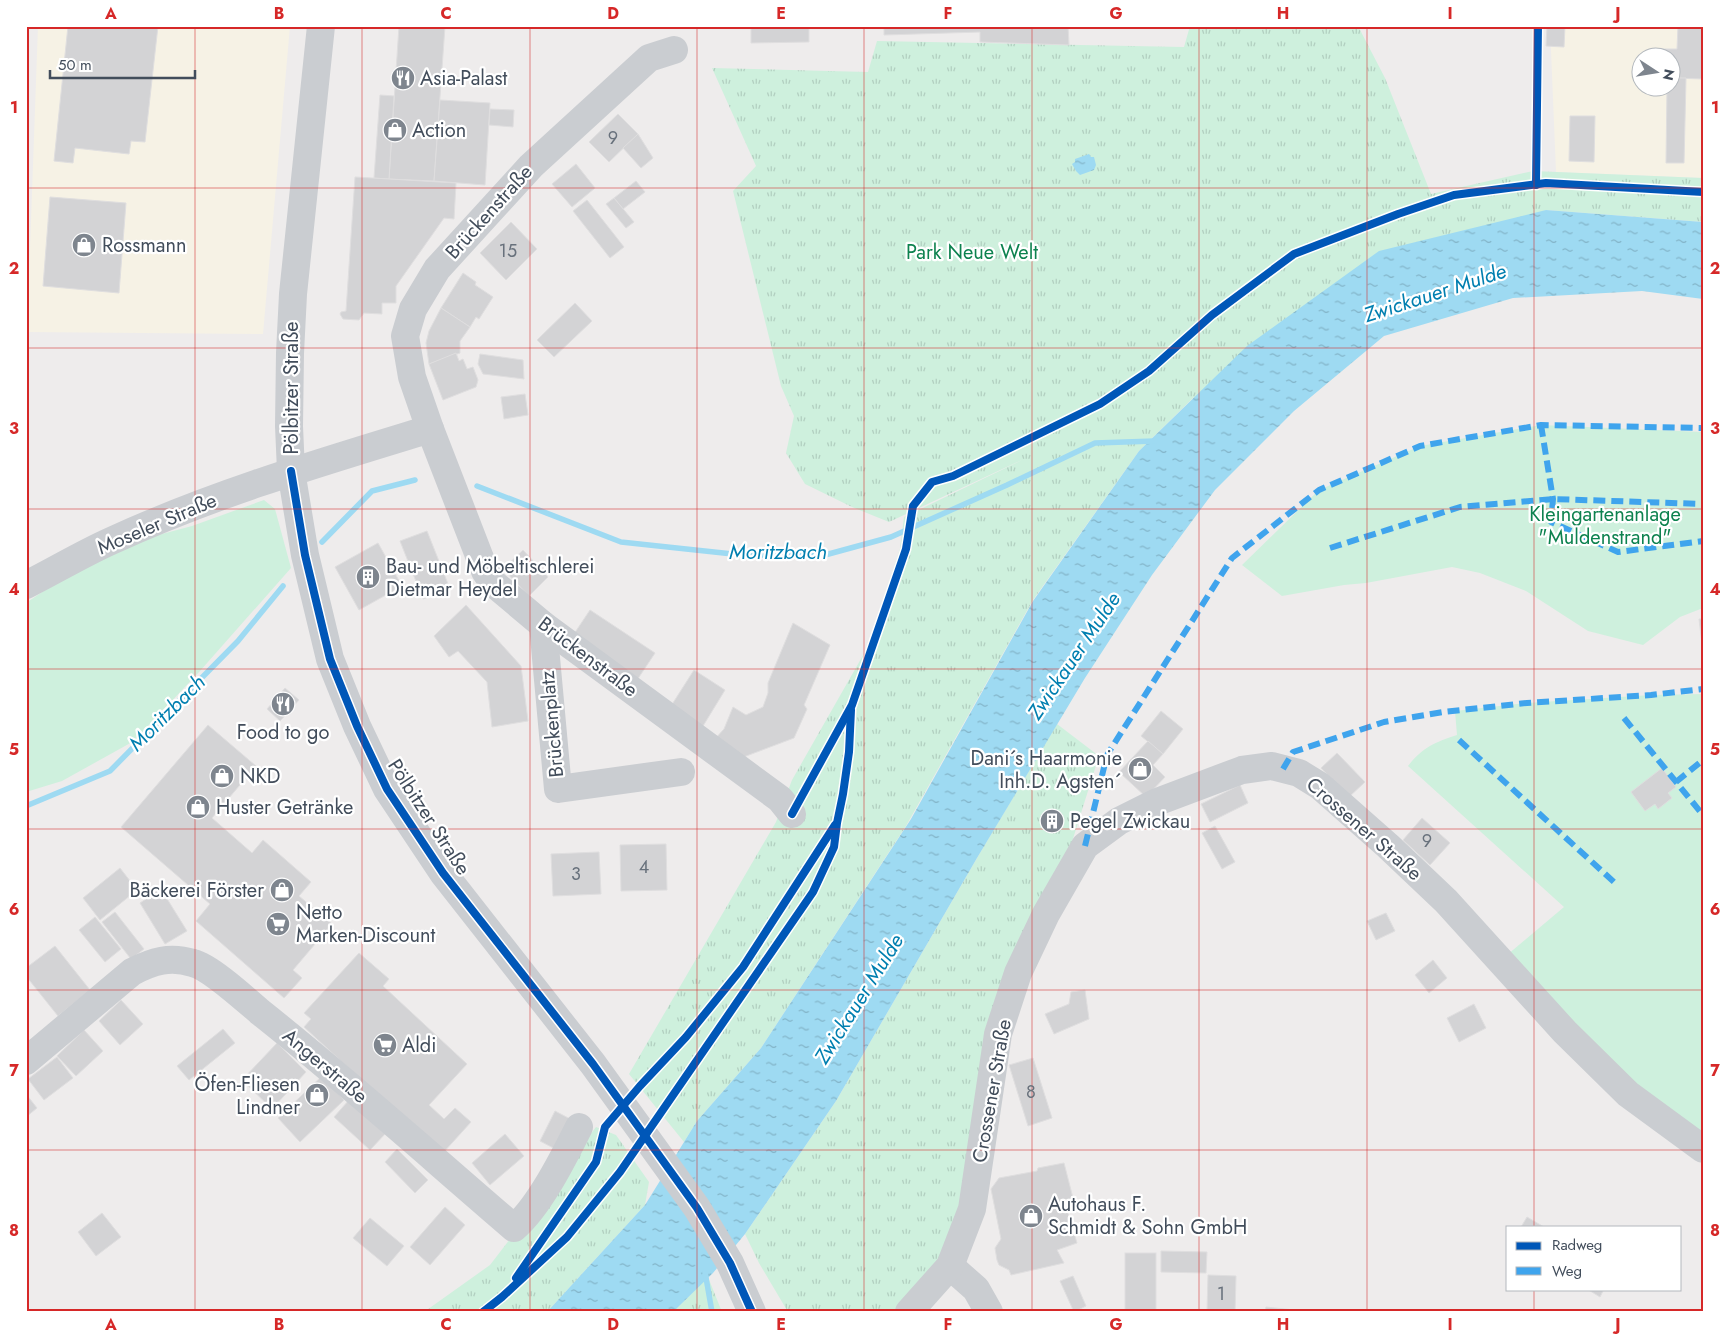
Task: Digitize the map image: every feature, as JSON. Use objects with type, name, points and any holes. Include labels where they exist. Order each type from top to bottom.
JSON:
[{"type":"street","name":"Pölbitzer Straße","points":[[321,26],[293,294],[289,426],[291,471],[305,555],[330,659],[357,726],[387,790],[442,873],[593,1064],[697,1208],[730,1263],[752,1312]]},
{"type":"street","name":"Brückenstraße","points":[[674,50],[649,58],[530,166],[437,269],[413,309],[404,336],[412,377],[430,429],[485,571],[493,583],[544,625],[780,799],[792,814]]},
{"type":"street","points":[[291,471],[430,429]]},
{"type":"street","name":"Moseler Straße","points":[[26,585],[109,542],[165,518],[291,471]]},
{"type":"street","name":"Brückenplatz","points":[[544,625],[558,789],[681,772]]},
{"type":"street","name":"Crossener Straße","points":[[908,1312],[950,1266],[972,1209],[998,1034],[1018,972],[1046,914],[1085,846],[1119,821],[1157,802],[1242,770],[1272,766],[1299,773],[1320,786],[1388,846],[1446,901],[1565,1032],[1628,1094],[1703,1149]]},
{"type":"street","name":"Angerstraße","points":[[26,1061],[132,972],[148,964],[171,959],[195,963],[216,976],[301,1044],[514,1228],[537,1200],[580,1128]]},
{"type":"street","points":[[950,1266],[976,1289],[989,1312]]},
{"type":"shaded area","points":[[38,26],[290,26],[263,334],[27,332]]},
{"type":"shaded area","points":[[1550,26],[1703,26],[1703,178],[1556,172]]},
{"type":"green space","name":"Park Neue Welt","points":[[1190,26],[1358,26],[1385,78],[1431,194],[1533,171],[1703,178],[1703,222],[1546,210],[1193,398],[1139,451],[1033,600],[906,826],[761,1048],[697,1121],[684,1142],[629,1074],[776,822],[792,780],[866,650],[900,549],[904,517],[1022,460],[889,522],[852,507],[805,484],[786,453],[794,416],[781,386],[733,191],[756,166],[712,68],[868,72],[877,41],[1184,47]]},
{"type":"green space","name":"Kleingartenanlage \"Muldenstrand\"","points":[[1541,425],[1703,432],[1703,608],[1680,617],[1643,645],[1588,631],[1526,591],[1480,573],[1452,567],[1282,596],[1242,565],[1319,490],[1420,446]]},
{"type":"green space","points":[[264,500],[275,509],[291,568],[200,671],[134,741],[62,781],[26,792],[26,603],[79,567],[132,542],[192,526]]},
{"type":"green space","points":[[1703,694],[1703,1133],[1595,1054],[1507,955],[1564,907],[1408,766],[1430,746],[1457,735],[1455,711],[1527,703],[1651,695]]},
{"type":"green space","points":[[1057,724],[1099,756],[1071,845],[1039,907],[967,1203],[943,1260],[923,1286],[893,1312],[788,1312],[759,1263],[745,1234],[836,1101]]},
{"type":"green space","points":[[596,1127],[616,1135],[649,1182],[645,1205],[547,1312],[424,1312],[490,1265]]},
{"type":"green space","points":[[708,1277],[722,1312],[673,1312]]},
{"type":"water","points":[[1089,154],[1091,157],[1094,157],[1096,165],[1094,170],[1080,175],[1072,164],[1075,162],[1075,159]]},
{"type":"water","name":"Zwickauer Mulde","points":[[1546,210],[1703,222],[1703,299],[1642,291],[1513,298],[1384,336],[1294,411],[1215,490],[1152,575],[1085,678],[977,858],[836,1101],[745,1234],[713,1273],[673,1312],[547,1312],[645,1205],[697,1121],[761,1048],[911,819],[1033,601],[1139,451],[1247,346],[1379,251]]},
{"type":"building","points":[[68,26],[158,26],[145,142],[131,141],[129,154],[75,148],[73,163],[54,161]]},
{"type":"building","points":[[399,26],[445,26],[434,181],[389,179]]},
{"type":"building","points":[[751,26],[809,26],[809,42],[751,43]]},
{"type":"building","points":[[884,26],[1068,26],[1069,45],[980,42],[980,32],[884,35]]},
{"type":"building","points":[[1547,26],[1565,26],[1564,47],[1546,46]]},
{"type":"building","points":[[1678,26],[1703,26],[1703,79],[1682,78],[1682,48],[1677,48]]},
{"type":"building","points":[[1682,78],[1686,78],[1684,163],[1666,163],[1667,98],[1682,98]]},
{"type":"building","points":[[380,95],[394,96],[389,179],[374,178]]},
{"type":"building","points":[[440,100],[490,103],[485,185],[434,181]]},
{"type":"building","points":[[490,109],[514,110],[513,127],[489,125]]},
{"type":"building","points":[[618,114],[638,134],[609,162],[589,142]]},
{"type":"building","points":[[1570,116],[1595,116],[1594,162],[1569,161]]},
{"type":"building","points":[[638,134],[653,158],[641,168],[623,148]]},
{"type":"building","points":[[576,164],[595,188],[572,207],[552,184]]},
{"type":"building","points":[[355,177],[456,183],[454,219],[444,218],[396,286],[396,303],[382,303],[382,314],[364,313],[359,320],[343,319],[340,314],[346,311]]},
{"type":"building","points":[[636,181],[645,192],[623,209],[614,198]]},
{"type":"building","name":"Rossmann","points":[[50,197],[126,203],[119,293],[43,286]]},
{"type":"building","points":[[614,198],[634,222],[626,228],[606,204]]},
{"type":"building","points":[[587,200],[624,247],[610,258],[573,211]]},
{"type":"building","points":[[511,222],[537,249],[506,280],[480,253]]},
{"type":"building","points":[[463,273],[476,282],[475,285],[493,297],[479,319],[476,317],[470,327],[441,308]]},
{"type":"building","points":[[575,303],[592,321],[554,357],[537,340]]},
{"type":"building","points":[[441,308],[470,327],[460,341],[460,353],[429,364],[426,343],[429,331]]},
{"type":"building","points":[[456,353],[459,361],[463,359],[467,369],[473,367],[478,380],[476,387],[443,400],[429,364]]},
{"type":"building","points":[[480,354],[523,360],[524,379],[483,374],[478,364]]},
{"type":"building","points":[[525,394],[528,415],[504,419],[501,397]]},
{"type":"building","points":[[427,531],[450,589],[423,599],[400,541]]},
{"type":"building","name":"Bau- und Möbeltischlerei Dietmar Heydel","points":[[378,543],[402,586],[359,610],[335,567]]},
{"type":"building","points":[[523,550],[548,577],[529,596],[503,569]]},
{"type":"building","points":[[466,605],[521,666],[528,721],[492,727],[487,682],[458,651],[449,657],[434,636]]},
{"type":"building","points":[[590,610],[655,653],[635,683],[570,640]]},
{"type":"building","points":[[1699,619],[1703,619],[1703,652]]},
{"type":"building","points":[[793,623],[830,645],[804,705],[807,709],[794,738],[741,758],[714,740],[724,729],[733,707],[746,715],[763,707],[768,693],[768,683]]},
{"type":"building","points":[[694,670],[725,690],[703,726],[671,706]]},
{"type":"building","name":"Food to go","points":[[285,688],[299,700],[280,721],[267,709]]},
{"type":"building","points":[[1161,711],[1183,729],[1163,754],[1141,736]]},
{"type":"building","points":[[208,725],[256,766],[212,818],[252,853],[263,840],[311,882],[299,896],[332,924],[293,970],[302,978],[284,998],[196,921],[210,904],[121,827]]},
{"type":"building","name":"Dani´s Haarmonie Inh.D. Agsten´","points":[[1148,741],[1163,754],[1153,765],[1165,777],[1146,797],[1119,772]]},
{"type":"building","points":[[1337,753],[1365,782],[1349,797],[1321,768]]},
{"type":"building","points":[[1662,768],[1676,787],[1668,793],[1672,798],[1658,809],[1655,804],[1645,811],[1631,792]]},
{"type":"building","points":[[1240,785],[1248,803],[1210,822],[1201,804]]},
{"type":"building","name":"Pegel Zwickau","points":[[1047,812],[1062,819],[1057,831],[1042,824]]},
{"type":"building","points":[[1422,818],[1450,843],[1430,865],[1403,840]]},
{"type":"building","points":[[1215,826],[1235,862],[1222,869],[1202,833]]},
{"type":"building","points":[[666,844],[667,890],[621,891],[620,845]]},
{"type":"building","points":[[599,852],[601,894],[553,896],[551,854]]},
{"type":"building","points":[[120,868],[137,890],[100,920],[83,898]]},
{"type":"building","points":[[161,889],[187,931],[165,944],[140,903]]},
{"type":"building","points":[[115,912],[144,949],[131,959],[102,922]]},
{"type":"building","points":[[1386,913],[1395,931],[1376,940],[1367,921]]},
{"type":"building","points":[[95,917],[121,949],[105,962],[79,930]]},
{"type":"building","points":[[55,946],[90,990],[58,1016],[26,976],[26,968]]},
{"type":"building","name":"Aldi","points":[[359,953],[389,979],[383,986],[467,1064],[429,1105],[444,1119],[455,1108],[471,1122],[442,1154],[304,1027],[311,1019],[304,1013]]},
{"type":"building","points":[[1433,960],[1447,978],[1429,993],[1415,975]]},
{"type":"building","points":[[1085,990],[1089,1019],[1054,1034],[1045,1014],[1069,1004],[1071,992]]},
{"type":"building","points":[[121,1000],[143,1024],[120,1045],[99,1021]]},
{"type":"building","points":[[1474,1004],[1486,1028],[1459,1042],[1447,1018]]},
{"type":"building","points":[[223,1029],[235,1043],[189,1080],[177,1066]]},
{"type":"building","points":[[84,1030],[103,1051],[76,1076],[57,1056]]},
{"type":"building","points":[[277,1043],[306,1072],[272,1109],[242,1080]]},
{"type":"building","points":[[57,1057],[73,1078],[44,1100],[28,1079]]},
{"type":"building","points":[[1033,1058],[1052,1118],[1028,1126],[1009,1065]]},
{"type":"building","points":[[322,1076],[344,1100],[300,1142],[278,1118]]},
{"type":"building","points":[[26,1094],[37,1108],[26,1117]]},
{"type":"building","points":[[349,1100],[385,1134],[370,1150],[334,1117]]},
{"type":"building","points":[[555,1111],[574,1121],[559,1151],[540,1141]]},
{"type":"building","points":[[505,1134],[524,1156],[490,1185],[472,1163]]},
{"type":"building","points":[[397,1149],[428,1180],[415,1193],[385,1162]]},
{"type":"building","points":[[1064,1163],[1074,1202],[1065,1203],[1077,1243],[1057,1250],[1064,1263],[1011,1275],[1009,1270],[999,1265],[997,1260],[995,1248],[1001,1239],[991,1189],[999,1178],[1037,1171],[1038,1168]]},
{"type":"building","points":[[445,1207],[465,1225],[430,1265],[410,1247]]},
{"type":"building","points":[[102,1213],[121,1237],[96,1256],[78,1232]]},
{"type":"building","points":[[1527,1217],[1542,1226],[1522,1226]]},
{"type":"building","points":[[370,1218],[404,1246],[387,1266],[353,1238]]},
{"type":"building","points":[[1161,1251],[1207,1252],[1206,1273],[1161,1272]]},
{"type":"building","points":[[1125,1253],[1156,1253],[1156,1312],[1125,1312]]},
{"type":"building","points":[[1208,1275],[1236,1276],[1235,1312],[1207,1312]]},
{"type":"building","points":[[1073,1276],[1086,1306],[1074,1312],[1060,1281]]},
{"type":"building","points":[[1589,1290],[1604,1290],[1600,1297]]},
{"type":"building","points":[[1266,1307],[1294,1310],[1294,1312],[1265,1312]]},
{"type":"waterway","name":"Moritzbach","points":[[477,486],[621,542],[742,555],[825,555],[891,537],[1095,443],[1155,441]]},
{"type":"waterway","name":"Moritzbach","points":[[322,542],[372,491],[415,480]]},
{"type":"waterway","name":"Moritzbach","points":[[26,806],[110,771],[238,641],[283,586]]},
{"type":"waterway","points":[[705,1272],[712,1312]]},
{"type":"marked path","points":[[1541,425],[1553,499],[1551,522],[1618,552],[1703,541]]},
{"type":"marked path","points":[[1085,846],[1107,755],[1232,558],[1319,490],[1420,446],[1541,425],[1703,428]]},
{"type":"marked path","points":[[1330,548],[1460,507],[1553,499],[1703,504]]},
{"type":"marked path","points":[[1283,769],[1293,752],[1384,722],[1443,712],[1527,703],[1651,695],[1703,689]]},
{"type":"marked path","points":[[1624,718],[1703,815]]},
{"type":"marked path","points":[[1459,740],[1615,883]]},
{"type":"marked path","points":[[1676,782],[1703,760]]},
{"type":"cycle path","points":[[1536,185],[1538,26]]},
{"type":"cycle path","points":[[792,814],[852,705],[906,549],[913,506],[932,482],[953,476],[1100,404],[1149,371],[1212,315],[1294,254],[1398,214],[1454,195],[1546,183],[1703,192]]},
{"type":"cycle path","points":[[291,471],[305,555],[330,659],[357,726],[387,789],[443,873],[593,1064],[697,1208],[730,1263],[752,1312]]},
{"type":"cycle path","points":[[483,1312],[567,1237],[620,1172],[813,892],[834,847],[849,752],[851,710]]},
{"type":"cycle path","points":[[516,1278],[596,1162],[605,1127],[686,1037],[743,967],[835,825]]},
{"type":"place","name":"Asia-Palast","points":[[403,78]]},
{"type":"place","name":"Action","points":[[395,130]]},
{"type":"place","name":"Rossmann","points":[[84,245]]},
{"type":"place","name":"Bau- und Möbeltischlerei Dietmar Heydel","points":[[368,577]]},
{"type":"place","name":"Food to go","points":[[283,704]]},
{"type":"place","name":"Dani´s Haarmonie Inh.D. Agsten´","points":[[1140,769]]},
{"type":"place","name":"NKD","points":[[222,776]]},
{"type":"place","name":"Huster Getränke","points":[[198,807]]},
{"type":"place","name":"Pegel Zwickau","points":[[1052,821]]},
{"type":"place","name":"Bäckerei Förster","points":[[282,890]]},
{"type":"place","name":"Netto Marken-Discount","points":[[278,924]]},
{"type":"place","name":"Aldi","points":[[385,1045]]},
{"type":"place","name":"Öfen-Fliesen Lindner","points":[[317,1095]]},
{"type":"place","name":"Autohaus F. Schmidt & Sohn GmbH","points":[[1031,1216]]}]
